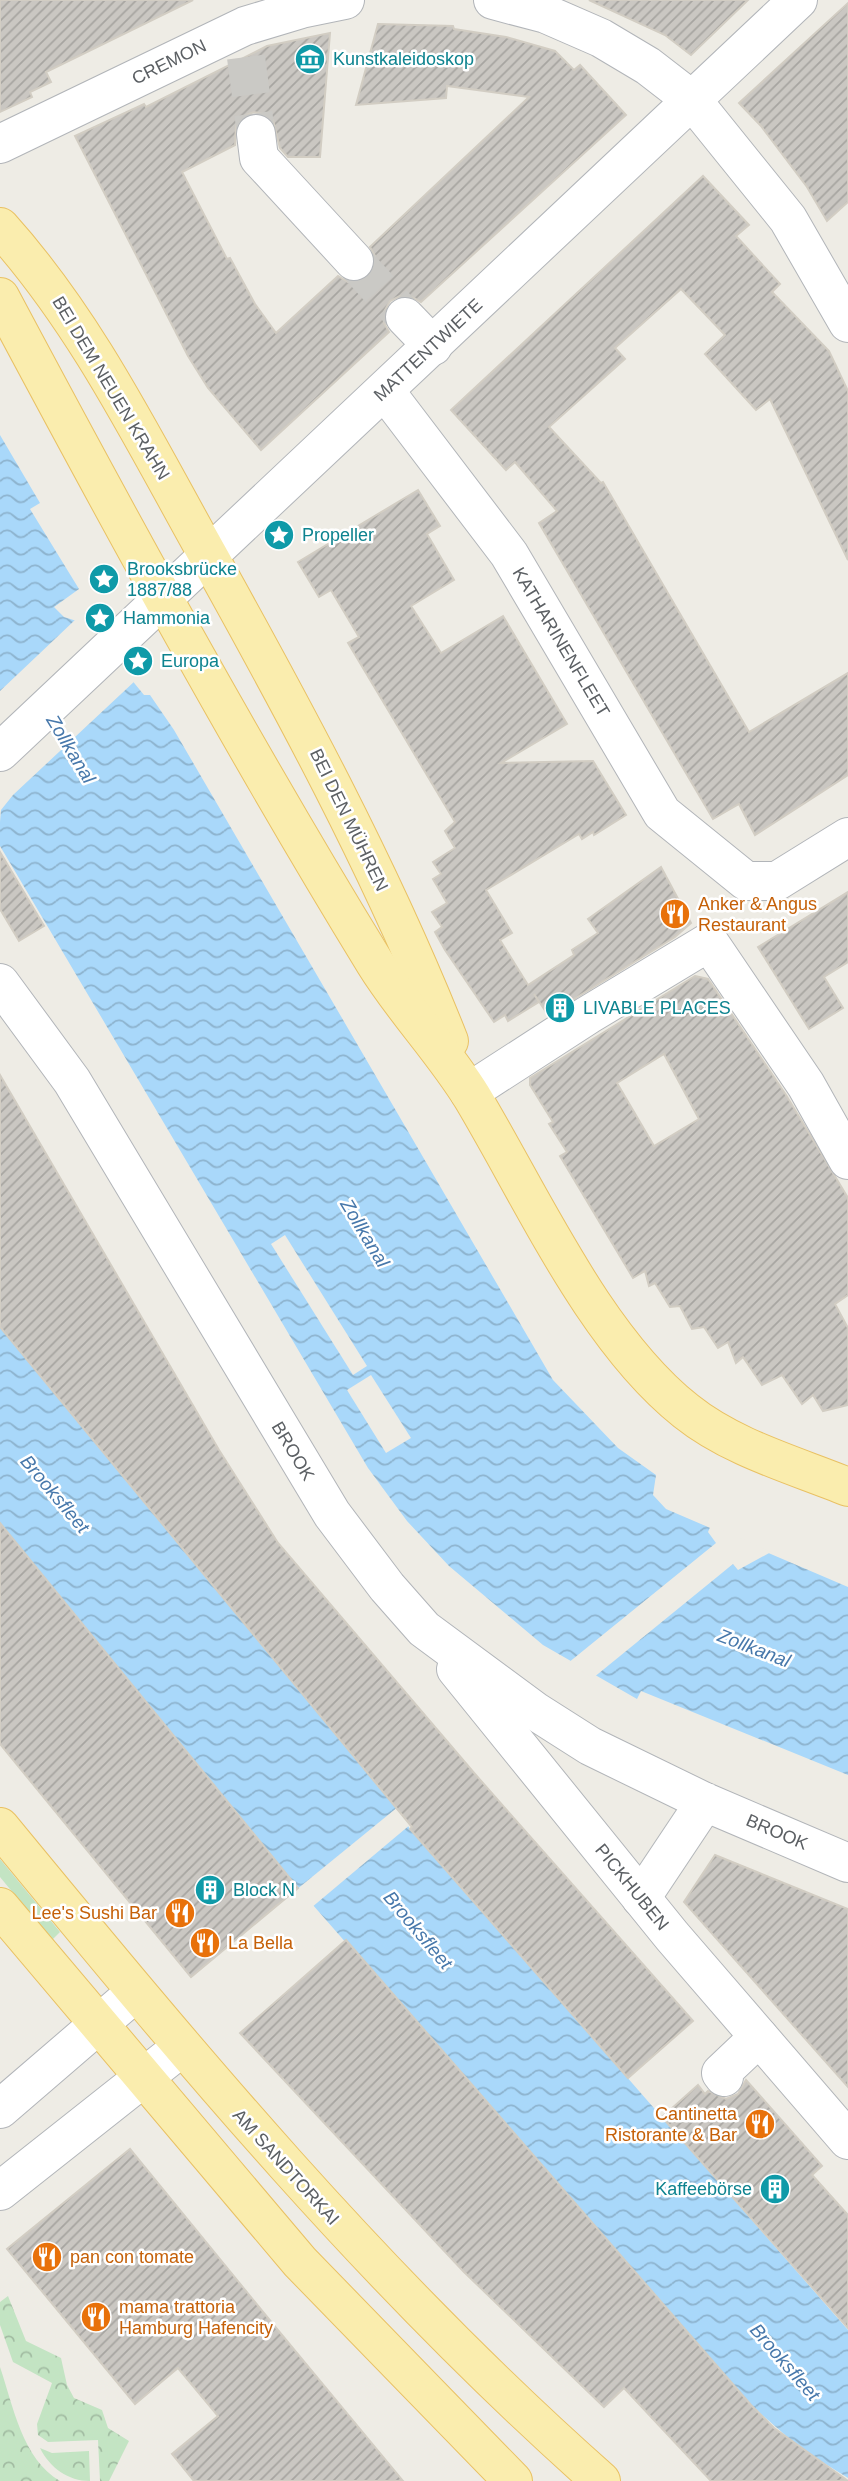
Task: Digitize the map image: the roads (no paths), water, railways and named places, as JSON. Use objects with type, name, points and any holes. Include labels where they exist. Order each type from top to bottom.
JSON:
[{"type":"main road","name":"BEI DEM NEUEN KRAHN","points":[[0,227],[36,267],[69,315],[115,388],[209,557]]},
{"type":"main road","points":[[0,297],[164,599]]},
{"type":"main road","name":"BEI DEN MÜHREN","points":[[209,557],[335,789],[412,948],[469,1092]]},
{"type":"main road","name":"BEI DEN MÜHREN","points":[[164,599],[378,967],[469,1092],[595,1309],[627,1353],[661,1388],[712,1429],[848,1487]]},
{"type":"main road","name":"AM SANDTORKAI","points":[[0,1827],[181,2048],[355,2243],[465,2357],[587,2476]]},
{"type":"main road","points":[[0,1906],[141,2077],[300,2262],[513,2481]]},
{"type":"street","name":"CREMON","points":[[0,144],[246,41],[301,9],[345,0]]},
{"type":"street","points":[[493,0],[546,14],[601,38],[648,66],[692,100],[788,219],[848,323]]},
{"type":"street","name":"MATTENTWIETE","points":[[0,752],[798,0]]},
{"type":"street","points":[[256,134],[259,158],[354,261]]},
{"type":"street","points":[[405,317],[433,346]]},
{"type":"street","name":"KATHARINENFLEET","points":[[385,391],[509,554],[662,813],[746,881],[777,880],[848,837]]},
{"type":"street","points":[[469,1092],[709,942],[806,1086],[848,1160]]},
{"type":"street","name":"BROOK","points":[[0,983],[72,1081],[332,1514],[387,1587],[424,1629],[590,1746],[705,1802],[848,1863]]},
{"type":"street","name":"PICKHUBEN","points":[[424,1629],[641,1898],[848,2140]]},
{"type":"street","points":[[641,1898],[705,1802]]},
{"type":"street","points":[[0,2109],[136,1992]]},
{"type":"street","points":[[724,2077],[721,2073],[759,2037]]},
{"type":"street","points":[[0,2191],[181,2048]]},
{"type":"water","name":"Zollkanal","points":[[0,435],[40,503],[30,509],[79,589],[54,607],[64,617],[86,624],[144,695],[150,695],[174,730],[553,1380],[618,1448],[656,1475],[653,1495],[666,1509],[848,1587],[848,1775],[641,1691],[637,1699],[543,1645],[449,1566],[407,1521],[368,1468],[0,846]]},
{"type":"water","name":"Brooksfleet","points":[[0,1327],[393,1803],[410,1829],[848,2330],[848,2478],[800,2448],[751,2405],[298,1888],[0,1523]]},
{"type":"tunnel","points":[[246,57],[256,134]]},
{"type":"tunnel","points":[[354,261],[405,317]]},
{"type":"place","name":"Kunstkaleidoskop","points":[[310,59]]},
{"type":"place","name":"Propeller","points":[[279,535]]},
{"type":"place","name":"Brooksbrücke 1887/88","points":[[104,579]]},
{"type":"place","name":"Hammonia","points":[[100,618]]},
{"type":"place","name":"Europa","points":[[138,661]]},
{"type":"place","name":"Anker & Angus Restaurant","points":[[675,914]]},
{"type":"place","name":"LIVABLE PLACES","points":[[560,1008]]},
{"type":"place","name":"Block N","points":[[210,1890]]},
{"type":"place","name":"Lee's Sushi Bar","points":[[180,1913]]},
{"type":"place","name":"La Bella","points":[[205,1943]]},
{"type":"place","name":"Cantinetta Ristorante & Bar","points":[[760,2124]]},
{"type":"place","name":"Kaffeebörse","points":[[775,2189]]},
{"type":"place","name":"pan con tomate","points":[[47,2257]]},
{"type":"place","name":"mama trattoria Hamburg Hafencity","points":[[96,2317]]}]
